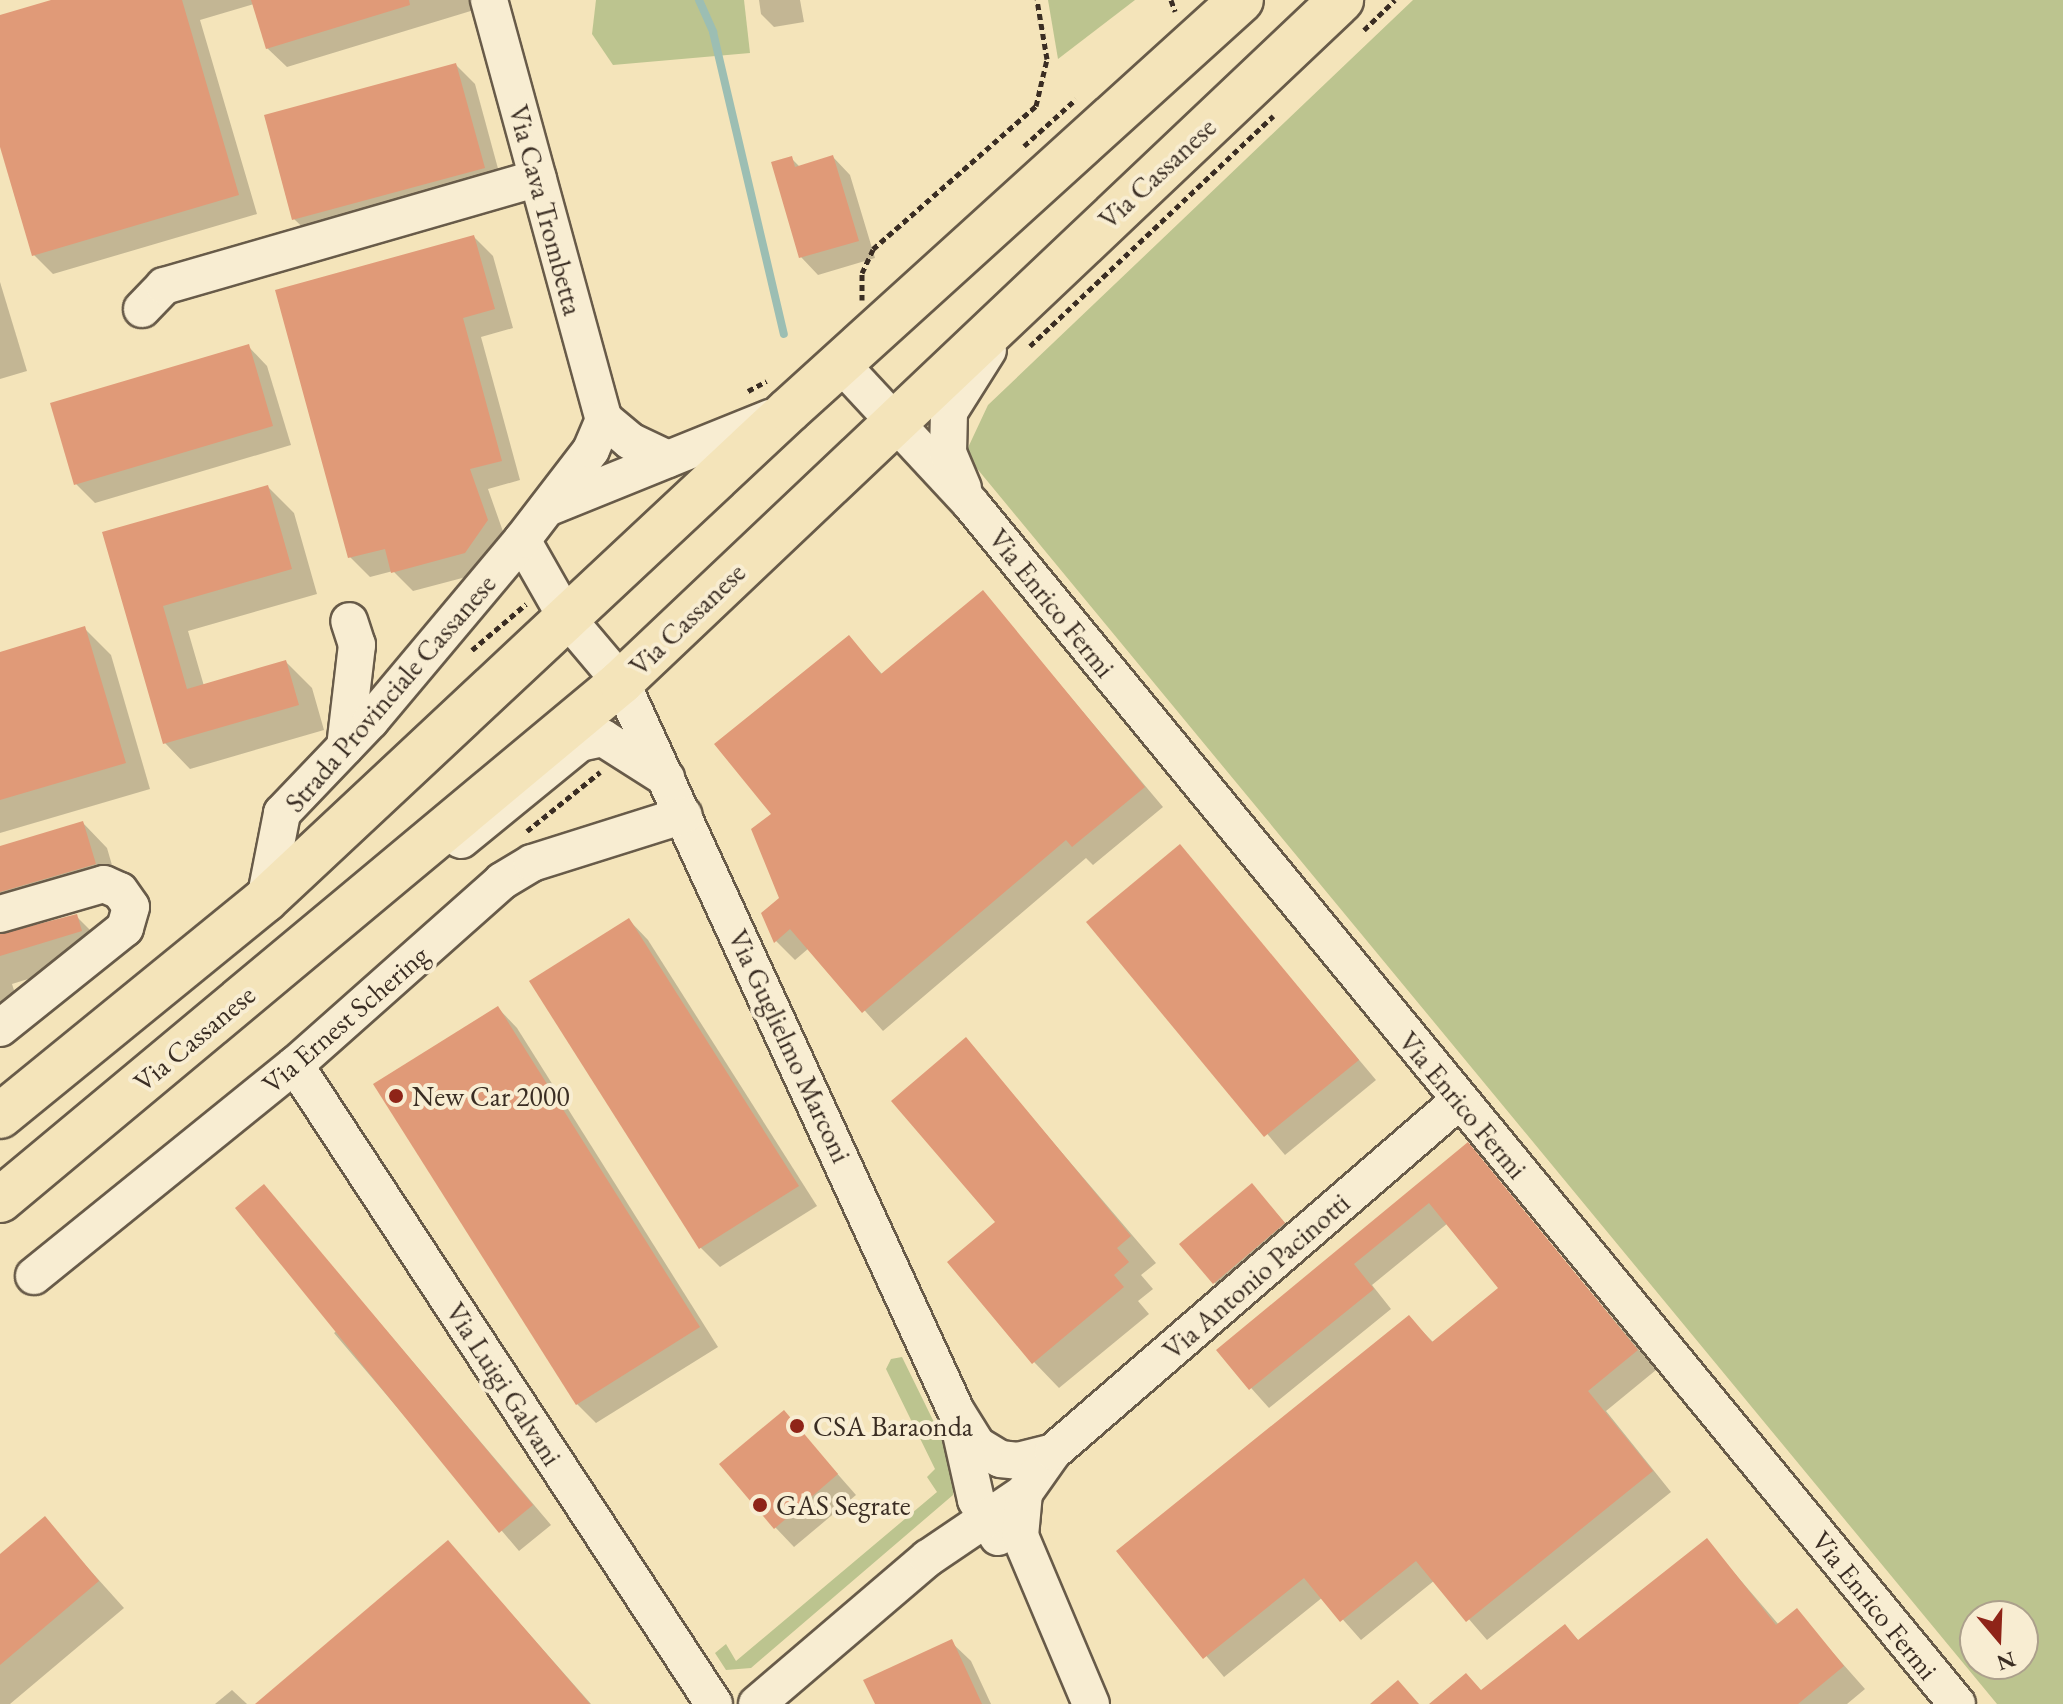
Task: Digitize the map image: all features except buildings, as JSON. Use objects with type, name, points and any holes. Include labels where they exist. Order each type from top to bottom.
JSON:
[{"type":"main road","points":[[0,1116],[265,900],[789,410],[1241,0]]},
{"type":"main road","name":"Via Cassanese","points":[[0,1200],[621,682],[1341,0]]},
{"type":"street","name":"Via Cava Trombetta","points":[[489,0],[604,419]]},
{"type":"street","points":[[142,309],[164,286],[538,178]]},
{"type":"street","name":"Via Enrico Fermi","points":[[971,504],[948,453],[949,412],[1007,315]]},
{"type":"street","name":"Via Enrico Fermi","points":[[852,353],[894,422],[971,504],[1957,1704]]},
{"type":"street","points":[[546,508],[789,410]]},
{"type":"street","points":[[546,508],[591,450],[604,419],[630,441],[668,459]]},
{"type":"street","name":"Strada Provinciale Cassanese","points":[[265,900],[282,813],[416,666],[546,508]]},
{"type":"street","name":"Strada Provinciale Cassanese","points":[[522,540],[566,617],[621,682]]},
{"type":"street","points":[[345,747],[353,633],[387,665],[416,666]]},
{"type":"street","name":"Via Guglielmo Marconi","points":[[621,682],[956,1411],[977,1445],[1000,1459],[1018,1461],[1053,1452]]},
{"type":"street","points":[[411,857],[455,844],[580,743],[603,738],[666,778]]},
{"type":"street","name":"Via Ernest Schering","points":[[34,1276],[295,1065],[502,881],[532,863],[684,815]]},
{"type":"street","points":[[0,914],[104,884],[120,891],[131,907],[125,928],[0,1028]]},
{"type":"street","name":"Via Luigi Galvani","points":[[295,1065],[714,1704]]},
{"type":"street","name":"Via Antonio Pacinotti","points":[[1053,1452],[1460,1100]]},
{"type":"street","name":"Via Guglielmo Marconi","points":[[956,1411],[983,1518],[1034,1579]]},
{"type":"street","name":"Via Guglielmo Marconi","points":[[1053,1452],[1024,1493],[1020,1536],[1034,1579],[1091,1704]]},
{"type":"street","points":[[757,1704],[928,1558],[1024,1493]]},
{"type":"path","points":[[852,353],[867,256],[1036,106],[1047,59],[1037,0]]},
{"type":"path","points":[[1171,0],[1175,11]]},
{"type":"green space","points":[[596,0],[744,0],[750,53],[613,65],[592,34]]},
{"type":"green space","points":[[1048,0],[1135,0],[1058,59]]},
{"type":"green space","points":[[1413,0],[2063,0],[2063,1704],[1997,1704],[1977,1680],[2039,1680],[2039,1600],[1959,1600],[1959,1658],[965,454],[988,405]]},
{"type":"green space","points":[[902,1357],[954,1463],[953,1495],[751,1668],[726,1670],[715,1653],[726,1644],[736,1661],[937,1492],[927,1477],[935,1469],[886,1369],[891,1359]]},
{"type":"waterway","points":[[699,0],[713,32],[784,334]]},
{"type":"place","name":"New Car 2000","points":[[396,1096]]},
{"type":"place","name":"CSA Baraonda","points":[[797,1426]]},
{"type":"place","name":"GAS Segrate","points":[[760,1505]]}]
